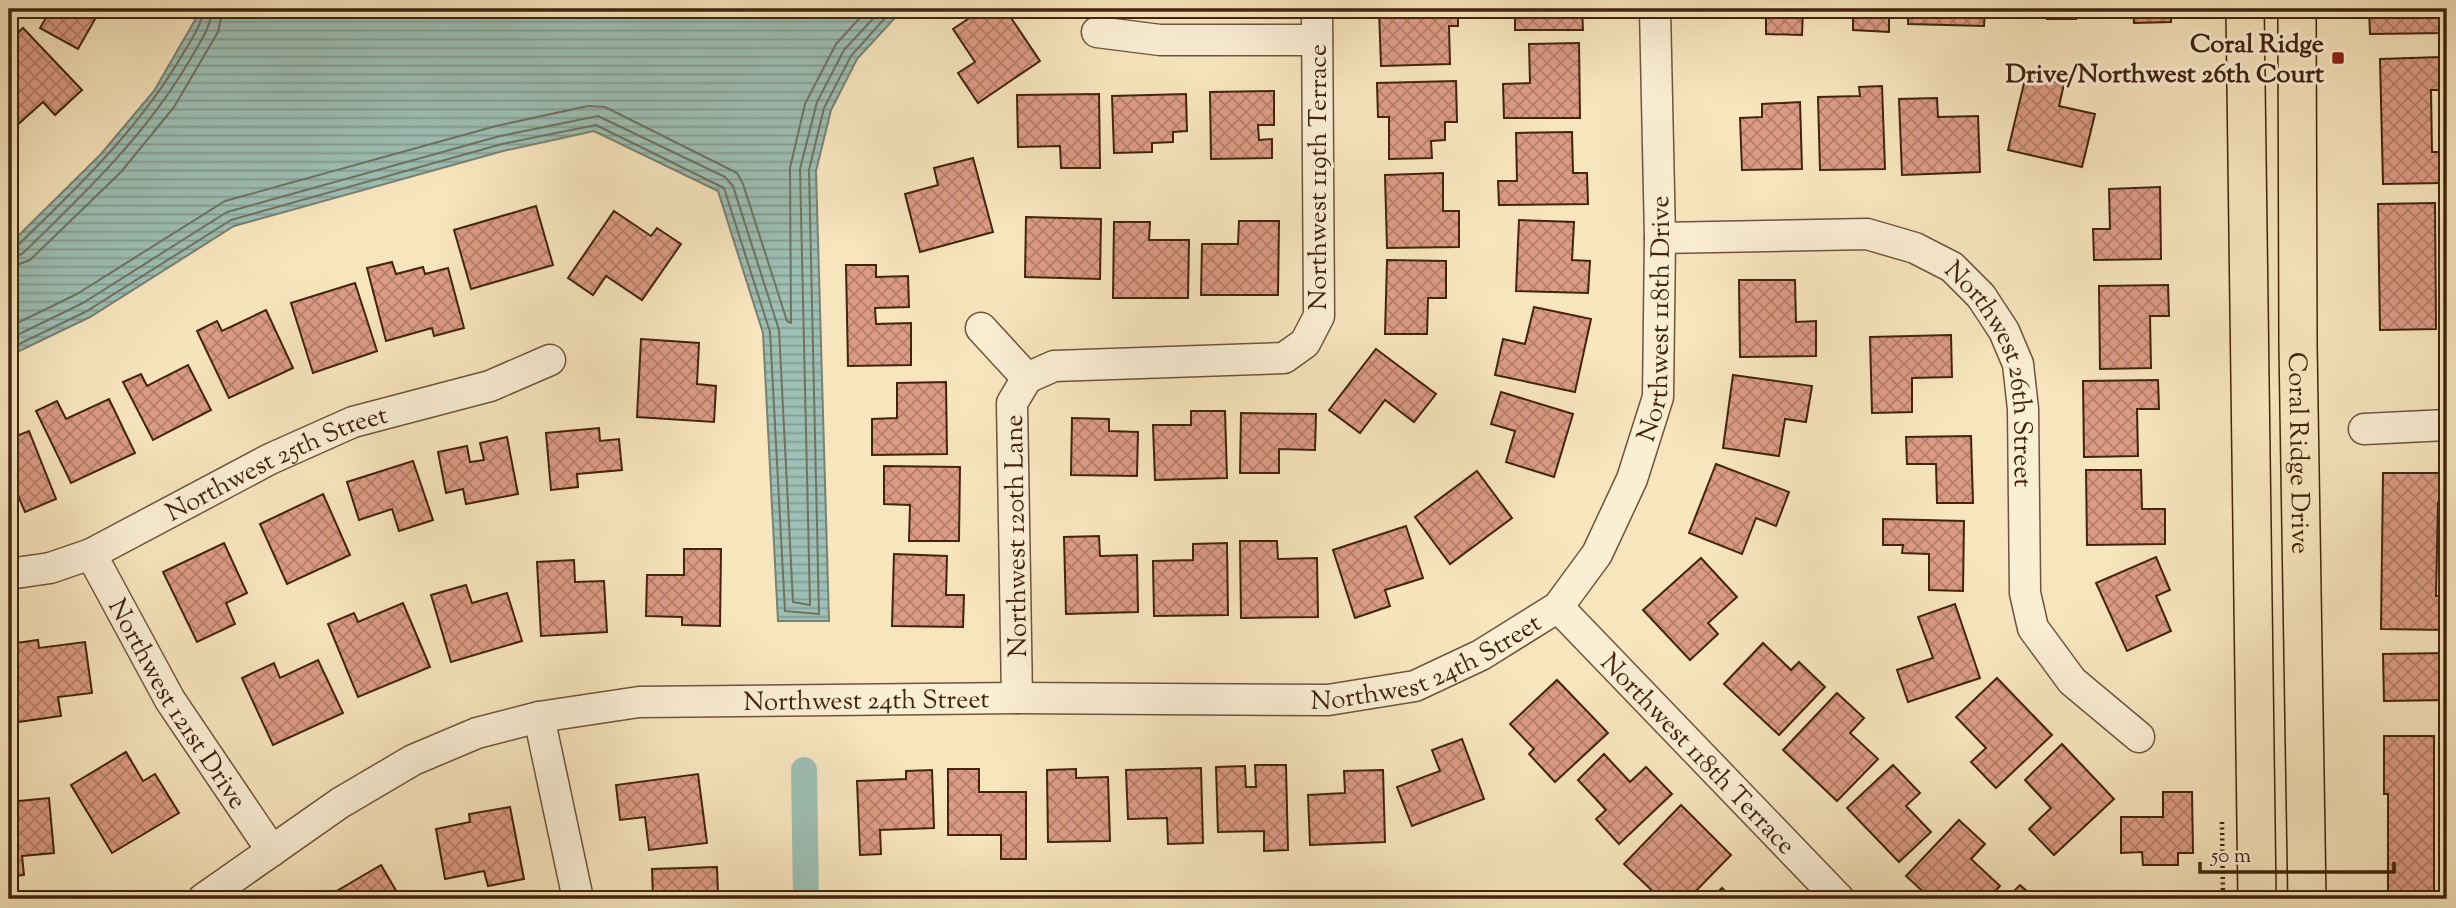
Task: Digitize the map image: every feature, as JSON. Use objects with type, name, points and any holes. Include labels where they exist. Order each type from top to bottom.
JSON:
[{"type":"main road","name":"Coral Ridge Drive","points":[[2245,9],[2257,899]]},
{"type":"main road","name":"Coral Ridge Drive","points":[[2297,9],[2297,332],[2307,899]]},
{"type":"main road","points":[[2257,844],[2306,845]]},
{"type":"street","name":"Northwest 119th Terrace","points":[[1027,378],[1054,366],[1284,358],[1305,343],[1319,316],[1317,9]]},
{"type":"street","name":"Northwest 118th Drive","points":[[1558,607],[1597,554],[1633,480],[1658,397],[1660,238],[1655,9]]},
{"type":"street","points":[[1097,32],[1160,40],[1317,40]]},
{"type":"street","name":"Northwest 26th Street","points":[[1660,238],[1867,234],[1915,248],[1952,267],[1981,296],[2004,331],[2018,364],[2023,409],[2025,593],[2033,628],[2072,681],[2139,737]]},
{"type":"street","points":[[981,328],[1027,378]]},
{"type":"street","name":"Northwest 25th Street","points":[[9,575],[50,568],[91,554],[270,459],[353,422],[489,386],[550,360]]},
{"type":"street","name":"Northwest 120th Lane","points":[[1017,698],[1012,403],[1027,378]]},
{"type":"street","points":[[2364,429],[2447,425]]},
{"type":"street","name":"Northwest 121st Drive","points":[[91,554],[170,700],[272,851]]},
{"type":"street","name":"Northwest 24th Street","points":[[203,899],[340,803],[413,760],[477,733],[539,717],[639,702],[1017,698],[1328,700],[1415,686],[1481,655],[1558,607]]},
{"type":"street","name":"Northwest 118th Terrace","points":[[1558,607],[1839,899]]},
{"type":"street","points":[[539,717],[578,899]]},
{"type":"water","points":[[197,9],[903,9],[857,59],[831,110],[816,171],[829,621],[778,621],[763,333],[718,191],[594,131],[503,151],[234,226],[90,317],[9,356],[9,245],[101,154],[154,91],[195,20]]},
{"type":"building","points":[[51,9],[113,9],[108,17],[99,12],[78,49],[40,28]]},
{"type":"building","points":[[983,9],[1005,9],[1040,61],[978,103],[958,73],[975,62],[953,29]]},
{"type":"building","points":[[1379,9],[1458,9],[1458,26],[1449,26],[1450,64],[1381,66]]},
{"type":"building","points":[[1515,9],[1582,9],[1583,30],[1515,30]]},
{"type":"building","points":[[1766,9],[1803,9],[1802,35],[1766,34]]},
{"type":"building","points":[[1814,9],[1889,9],[1889,32],[1853,30],[1853,12]]},
{"type":"building","points":[[1908,9],[1985,9],[1984,26],[1908,24]]},
{"type":"building","points":[[2047,9],[2076,9],[2076,19],[2047,19]]},
{"type":"building","points":[[2133,9],[2171,9],[2171,22],[2134,23]]},
{"type":"building","points":[[2369,9],[2447,9],[2447,33],[2370,34]]},
{"type":"building","points":[[23,28],[82,90],[55,115],[43,102],[14,128],[9,122],[9,41]]},
{"type":"building","points":[[1579,43],[1580,118],[1504,118],[1503,84],[1530,83],[1529,44]]},
{"type":"building","points":[[2440,57],[2441,90],[2431,90],[2432,152],[2440,152],[2441,183],[2383,184],[2380,59]]},
{"type":"building","points":[[2026,75],[2064,84],[2059,106],[2095,114],[2082,167],[2008,150]]},
{"type":"building","points":[[1456,81],[1457,122],[1445,122],[1445,140],[1431,141],[1432,158],[1389,159],[1389,117],[1378,117],[1377,83]]},
{"type":"building","points":[[1882,86],[1885,169],[1820,170],[1818,97],[1860,96],[1859,87]]},
{"type":"building","points":[[1274,91],[1274,125],[1258,125],[1259,140],[1272,139],[1272,158],[1211,159],[1210,92]]},
{"type":"building","points":[[1099,94],[1100,168],[1061,168],[1060,146],[1018,147],[1017,95]]},
{"type":"building","points":[[1186,94],[1187,131],[1173,132],[1173,142],[1152,143],[1152,152],[1114,153],[1112,96]]},
{"type":"building","points":[[1937,98],[1938,117],[1978,116],[1980,172],[1902,175],[1899,99]]},
{"type":"building","points":[[1800,102],[1802,169],[1742,170],[1740,118],[1762,117],[1762,104]]},
{"type":"building","points":[[1572,132],[1573,173],[1587,173],[1588,204],[1499,205],[1498,181],[1517,181],[1516,133]]},
{"type":"building","points":[[973,158],[993,232],[920,252],[905,194],[938,185],[934,168]]},
{"type":"building","points":[[1443,173],[1443,211],[1459,211],[1459,247],[1387,248],[1385,175]]},
{"type":"building","points":[[2160,187],[2161,259],[2094,260],[2093,229],[2110,229],[2109,189]]},
{"type":"building","points":[[2435,203],[2436,329],[2380,330],[2378,204]]},
{"type":"building","points":[[536,206],[553,265],[471,289],[454,230]]},
{"type":"building","points":[[614,211],[651,236],[657,228],[681,244],[642,300],[606,276],[593,295],[568,278]]},
{"type":"building","points":[[1026,217],[1101,219],[1100,279],[1025,277]]},
{"type":"building","points":[[1519,220],[1574,222],[1572,260],[1590,261],[1588,293],[1516,291]]},
{"type":"building","points":[[1239,221],[1279,221],[1278,295],[1201,295],[1202,244],[1238,244]]},
{"type":"building","points":[[1114,222],[1150,222],[1149,240],[1189,240],[1188,298],[1113,298]]},
{"type":"building","points":[[1387,260],[1446,261],[1446,298],[1428,298],[1427,334],[1385,334]]},
{"type":"building","points":[[392,262],[396,274],[423,267],[425,274],[448,268],[464,328],[434,336],[432,328],[386,341],[367,268]]},
{"type":"building","points":[[846,265],[876,265],[876,277],[908,276],[909,307],[875,308],[876,324],[911,323],[911,365],[848,366]]},
{"type":"building","points":[[1739,280],[1795,280],[1796,322],[1816,321],[1816,356],[1740,357]]},
{"type":"building","points":[[355,283],[377,351],[313,373],[291,303]]},
{"type":"building","points":[[2168,285],[2169,316],[2150,316],[2151,368],[2100,369],[2099,286]]},
{"type":"building","points":[[1534,307],[1591,319],[1575,392],[1495,375],[1503,339],[1525,344]]},
{"type":"building","points":[[266,310],[293,368],[229,398],[197,331],[217,321],[222,331]]},
{"type":"building","points":[[1951,335],[1952,377],[1912,378],[1912,412],[1872,413],[1870,337]]},
{"type":"building","points":[[641,339],[699,343],[697,384],[716,386],[714,422],[637,417]]},
{"type":"building","points":[[1376,349],[1436,394],[1414,422],[1385,400],[1360,433],[1329,410]]},
{"type":"building","points":[[188,365],[211,410],[153,440],[123,382],[141,374],[147,386]]},
{"type":"building","points":[[1733,375],[1812,386],[1806,422],[1785,419],[1779,456],[1723,448]]},
{"type":"building","points":[[2158,380],[2159,409],[2137,409],[2138,456],[2084,457],[2083,381]]},
{"type":"building","points":[[946,382],[947,454],[872,455],[872,419],[897,418],[897,383]]},
{"type":"building","points":[[1501,392],[1573,414],[1554,477],[1506,462],[1515,431],[1491,424]]},
{"type":"building","points":[[109,399],[135,453],[71,483],[36,411],[57,401],[66,419]]},
{"type":"building","points":[[1191,411],[1225,411],[1227,478],[1155,480],[1153,425],[1191,425]]},
{"type":"building","points":[[1241,413],[1316,414],[1315,450],[1279,449],[1279,473],[1240,473]]},
{"type":"building","points":[[1072,418],[1109,419],[1109,431],[1138,432],[1137,476],[1071,475]]},
{"type":"building","points":[[599,428],[600,441],[619,439],[622,470],[577,474],[578,487],[551,490],[546,433]]},
{"type":"building","points":[[29,431],[56,499],[25,512],[17,493],[9,497],[9,439]]},
{"type":"building","points":[[1971,436],[1973,503],[1937,503],[1936,464],[1907,464],[1906,437]]},
{"type":"building","points":[[507,437],[518,494],[466,504],[463,489],[446,493],[438,452],[467,446],[470,462],[484,460],[480,443]]},
{"type":"building","points":[[413,461],[433,520],[399,531],[392,509],[359,520],[347,482]]},
{"type":"building","points":[[1716,464],[1789,492],[1776,526],[1756,518],[1742,554],[1689,533]]},
{"type":"building","points":[[884,466],[960,467],[959,541],[909,541],[910,505],[884,504]]},
{"type":"building","points":[[2086,470],[2141,470],[2142,509],[2165,509],[2165,544],[2087,545]]},
{"type":"building","points":[[1477,471],[1512,518],[1450,564],[1415,517]]},
{"type":"building","points":[[2383,473],[2447,473],[2446,503],[2438,503],[2436,596],[2447,596],[2447,630],[2381,629]]},
{"type":"building","points":[[323,494],[350,555],[287,584],[260,524]]},
{"type":"building","points":[[1883,519],[1964,521],[1963,591],[1929,590],[1929,554],[1902,553],[1903,545],[1883,545]]},
{"type":"building","points":[[1406,526],[1423,578],[1385,590],[1390,606],[1355,618],[1333,550]]},
{"type":"building","points":[[1099,536],[1100,556],[1137,555],[1138,612],[1066,614],[1064,537]]},
{"type":"building","points":[[1240,541],[1277,541],[1278,559],[1317,558],[1318,617],[1241,618]]},
{"type":"building","points":[[224,543],[247,593],[226,603],[235,624],[197,642],[163,572]]},
{"type":"building","points":[[1227,543],[1228,615],[1154,616],[1153,561],[1193,560],[1193,544]]},
{"type":"building","points":[[684,549],[721,549],[720,626],[682,625],[682,617],[646,616],[647,575],[684,575]]},
{"type":"building","points":[[894,554],[947,556],[946,595],[964,595],[963,627],[892,626]]},
{"type":"building","points":[[2156,557],[2170,590],[2156,596],[2171,631],[2127,651],[2096,583]]},
{"type":"building","points":[[1701,558],[1737,597],[1708,623],[1718,634],[1690,660],[1643,610]]},
{"type":"building","points":[[574,560],[575,582],[604,581],[607,632],[541,636],[537,562]]},
{"type":"building","points":[[466,585],[472,603],[507,593],[522,641],[451,662],[431,595]]},
{"type":"building","points":[[403,603],[430,667],[358,697],[328,624],[354,613],[358,622]]},
{"type":"building","points":[[1955,604],[1980,678],[1908,702],[1897,670],[1933,658],[1918,617]]},
{"type":"building","points":[[38,640],[39,648],[85,642],[92,693],[58,697],[61,716],[18,722],[9,644]]},
{"type":"building","points":[[1763,643],[1791,670],[1799,662],[1825,687],[1779,735],[1724,684]]},
{"type":"building","points":[[2447,653],[2447,700],[2384,701],[2383,654]]},
{"type":"building","points":[[318,660],[343,713],[273,745],[242,678],[274,663],[280,678]]},
{"type":"building","points":[[1997,678],[2052,735],[1996,788],[1971,762],[1986,748],[1956,717]]},
{"type":"building","points":[[1557,680],[1608,733],[1555,782],[1529,754],[1534,749],[1510,724]]},
{"type":"building","points":[[1837,693],[1864,718],[1850,733],[1878,759],[1837,801],[1783,750]]},
{"type":"building","points":[[2384,736],[2434,736],[2434,899],[2388,899],[2388,794],[2384,794]]},
{"type":"building","points":[[1462,739],[1484,799],[1412,826],[1397,787],[1440,771],[1432,750]]},
{"type":"building","points":[[2062,744],[2114,799],[2054,855],[2029,829],[2051,808],[2025,780]]},
{"type":"building","points":[[126,752],[143,781],[155,774],[179,813],[112,853],[71,785]]},
{"type":"building","points":[[1604,754],[1630,782],[1646,767],[1672,794],[1619,844],[1596,819],[1606,810],[1578,780]]},
{"type":"building","points":[[1255,765],[1286,765],[1288,850],[1264,851],[1264,831],[1218,832],[1216,767],[1245,766],[1246,787],[1256,787]]},
{"type":"building","points":[[1893,765],[1920,793],[1906,806],[1931,832],[1899,862],[1847,808]]},
{"type":"building","points":[[1201,768],[1203,843],[1168,844],[1167,818],[1128,819],[1126,770]]},
{"type":"building","points":[[948,769],[979,769],[979,792],[1026,792],[1026,859],[1001,859],[1001,835],[948,835]]},
{"type":"building","points":[[1076,769],[1076,778],[1108,777],[1110,841],[1048,842],[1047,770]]},
{"type":"building","points":[[932,770],[934,828],[880,830],[881,854],[860,855],[857,781],[906,779],[906,771]]},
{"type":"building","points":[[1383,770],[1385,842],[1310,845],[1308,795],[1345,793],[1344,771]]},
{"type":"building","points":[[698,774],[707,843],[649,850],[645,817],[620,820],[616,785]]},
{"type":"building","points":[[2163,792],[2192,792],[2193,853],[2178,853],[2178,865],[2143,865],[2142,852],[2121,853],[2121,817],[2163,817]]},
{"type":"building","points":[[49,798],[54,853],[22,856],[24,875],[9,877],[9,802]]},
{"type":"building","points":[[1681,805],[1731,855],[1688,899],[1661,899],[1624,864]]},
{"type":"building","points":[[510,807],[524,879],[488,886],[484,871],[445,879],[436,829],[470,822],[469,814]]},
{"type":"building","points":[[1959,820],[1985,844],[1971,859],[2000,886],[1988,899],[1931,899],[1906,876]]},
{"type":"building","points":[[381,865],[401,899],[323,899]]},
{"type":"building","points":[[717,867],[718,895],[704,895],[704,899],[653,899],[652,869]]},
{"type":"building","points":[[2020,885],[2036,899],[2006,899]]},
{"type":"building","points":[[1722,888],[1733,899],[1710,899]]},
{"type":"waterway","points":[[804,770],[806,899]]},
{"type":"place","name":"Coral Ridge Drive/Northwest 26th Court","points":[[2338,58]]}]
